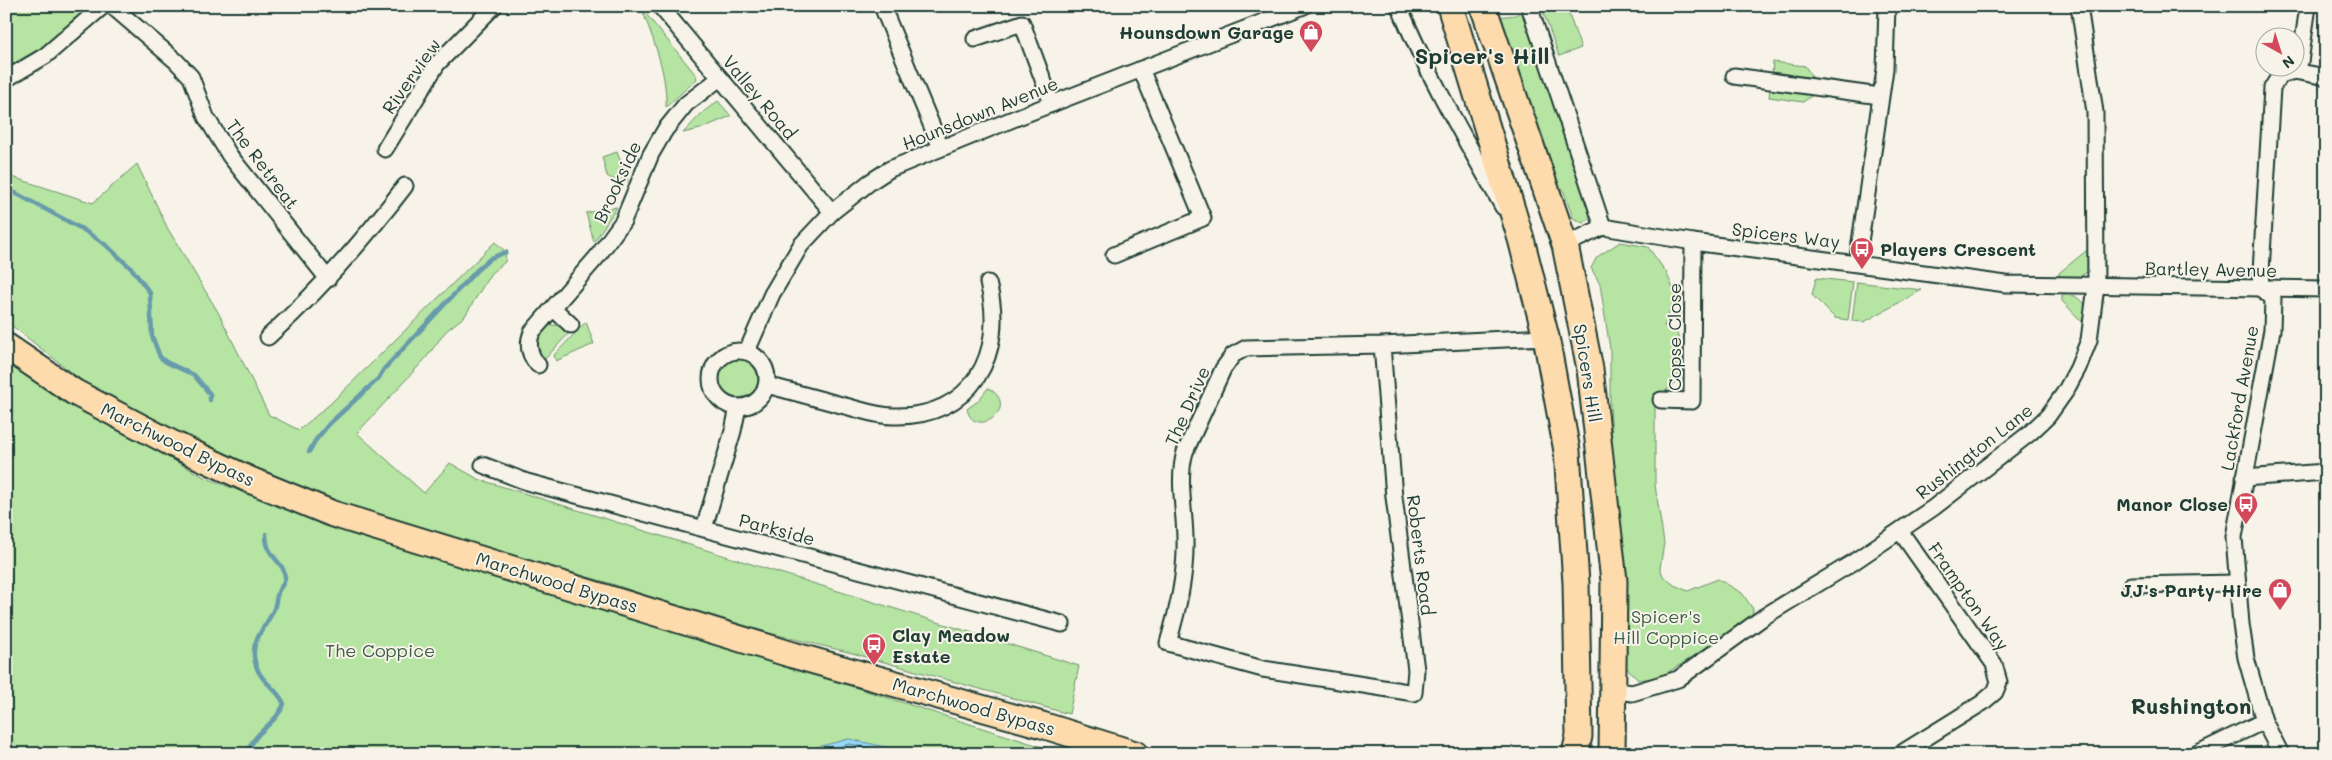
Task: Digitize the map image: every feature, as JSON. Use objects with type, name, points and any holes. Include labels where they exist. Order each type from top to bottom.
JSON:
[{"type":"main road","name":"Spicers Hill","points":[[1450,6],[1521,239],[1546,337],[1567,451],[1576,583],[1579,736],[1575,754]]},
{"type":"main road","name":"Spicers Hill","points":[[1483,6],[1565,245],[1590,369],[1614,581],[1612,754]]},
{"type":"main road","name":"Marchwood Bypass","points":[[6,346],[74,392],[173,444],[250,480],[333,514],[793,655],[1042,725],[1135,754]]},
{"type":"street","points":[[6,78],[45,56],[103,6]]},
{"type":"street","name":"The Retreat","points":[[112,6],[176,61],[191,77],[206,117],[230,156],[328,279]]},
{"type":"street","name":"Riverview","points":[[384,149],[437,64],[494,6]]},
{"type":"street","name":"Valley Road","points":[[660,6],[832,212]]},
{"type":"street","points":[[882,6],[941,148]]},
{"type":"street","name":"Hounsdown Avenue","points":[[747,351],[786,268],[801,246],[832,212],[852,194],[890,169],[1304,6]]},
{"type":"street","name":"Spicers Hill","points":[[1399,6],[1413,41],[1521,239]]},
{"type":"street","points":[[1529,6],[1603,227],[1565,245]]},
{"type":"street","points":[[1858,263],[1885,69],[1887,6]]},
{"type":"street","name":"Rushington Lane","points":[[1612,690],[1632,693],[1678,678],[1765,616],[1852,563],[1900,531],[1983,471],[2048,416],[2065,392],[2087,347],[2093,319],[2096,286],[2095,112],[2079,6]]},
{"type":"street","points":[[2304,34],[2308,6]]},
{"type":"street","points":[[975,39],[1022,23],[1052,104]]},
{"type":"street","points":[[1114,254],[1203,218],[1141,69]]},
{"type":"street","points":[[2304,74],[2326,77]]},
{"type":"street","points":[[1734,76],[1880,96]]},
{"type":"street","name":"Brookside","points":[[538,365],[531,355],[529,340],[537,324],[602,251],[623,221],[651,154],[665,130],[686,104],[720,78]]},
{"type":"street","points":[[2260,288],[2272,88],[2278,78]]},
{"type":"street","points":[[268,337],[328,279],[365,238],[405,186]]},
{"type":"street","name":"Spicers Way","points":[[1603,227],[1693,242],[2006,284],[2096,286]]},
{"type":"street","name":"Copse Close","points":[[1661,400],[1692,401],[1693,242]]},
{"type":"street","points":[[767,385],[881,416],[916,415],[954,401],[972,386],[992,346],[994,311],[988,283]]},
{"type":"street","name":"Bartley Avenue","points":[[2096,286],[2326,289]]},
{"type":"street","name":"Lackford Avenue","points":[[2260,288],[2274,298],[2272,330],[2234,537],[2237,583],[2246,658],[2264,721],[2282,754]]},
{"type":"street","points":[[553,308],[572,325]]},
{"type":"street","name":"The Drive","points":[[1337,682],[1263,669],[1168,643],[1178,611],[1183,574],[1185,543],[1181,466],[1185,452],[1223,369],[1238,351],[1258,347],[1382,345],[1546,337]]},
{"type":"street","name":"Roberts Road","points":[[1337,682],[1414,693],[1416,670],[1394,497],[1382,345]]},
{"type":"street","points":[[738,350],[747,351],[762,361],[768,377],[767,385],[763,394],[756,401],[748,406],[738,407],[720,400],[714,392],[711,374],[720,357],[738,350]]},
{"type":"street","points":[[704,528],[733,431],[738,407]]},
{"type":"street","name":"Parkside","points":[[483,465],[527,482],[1062,624]]},
{"type":"street","points":[[2244,478],[2326,472]]},
{"type":"street","name":"Frampton Way","points":[[1900,531],[1994,664],[1999,682],[1995,692],[1982,703],[1900,754]]},
{"type":"street","points":[[2131,585],[2237,583]]},
{"type":"street","points":[[2196,754],[2264,721]]},
{"type":"green space","points":[[6,6],[93,6],[44,46],[6,68]]},
{"type":"green space","points":[[1541,6],[1566,6],[1581,48],[1559,56]]},
{"type":"green space","points":[[642,9],[696,75],[697,79],[666,107],[662,69]]},
{"type":"green space","points":[[1523,11],[1592,213],[1590,219],[1583,223],[1573,218],[1564,192],[1552,176],[1496,18]]},
{"type":"green space","points":[[1773,62],[1805,66],[1814,80],[1772,74]]},
{"type":"green space","points":[[1770,88],[1813,95],[1803,102],[1769,97]]},
{"type":"green space","points":[[718,101],[731,116],[700,129],[683,133],[703,112]]},
{"type":"green space","points":[[617,152],[628,181],[614,180],[607,176],[602,157]]},
{"type":"green space","points":[[137,164],[168,229],[218,312],[269,415],[299,430],[330,404],[495,242],[506,252],[505,262],[491,273],[465,316],[446,331],[426,358],[357,433],[424,493],[450,463],[478,479],[1079,666],[1069,714],[852,653],[732,624],[612,584],[327,502],[104,398],[6,321],[6,175],[93,203]]},
{"type":"green space","points":[[617,207],[594,242],[586,213]]},
{"type":"green space","name":"Spicer's Hill Coppice","points":[[1620,242],[1648,247],[1666,272],[1676,295],[1664,326],[1676,331],[1680,342],[1683,375],[1655,401],[1655,485],[1664,543],[1660,568],[1663,576],[1674,585],[1688,591],[1718,579],[1742,593],[1753,609],[1752,617],[1719,641],[1660,677],[1638,680],[1623,664],[1610,403],[1610,349],[1600,284],[1591,268],[1597,257]]},
{"type":"green space","points":[[2092,246],[2089,271],[2074,280],[2059,280],[2059,273]]},
{"type":"green space","points":[[1816,278],[1853,282],[1848,320],[1835,318],[1812,295]]},
{"type":"green space","points":[[1857,282],[1922,290],[1864,322],[1852,321]]},
{"type":"green space","points":[[2062,295],[2075,296],[2089,307],[2088,328],[2062,301]]},
{"type":"green space","points":[[586,322],[594,344],[556,361],[554,355]]},
{"type":"green space","points":[[552,325],[562,326],[570,332],[544,360],[538,344],[539,335]]},
{"type":"green space","points":[[742,359],[749,362],[755,368],[758,379],[757,387],[749,396],[742,399],[734,399],[727,396],[719,387],[718,375],[721,368],[730,360]]},
{"type":"green space","name":"The Coppice","points":[[6,362],[100,419],[204,477],[350,534],[650,622],[1064,754],[916,754],[849,739],[790,754],[6,754]]},
{"type":"green space","points":[[988,388],[997,396],[1000,404],[999,411],[993,418],[978,422],[971,418],[967,409],[978,401]]},
{"type":"water","points":[[849,739],[916,754],[790,754]]},
{"type":"waterway","points":[[6,188],[82,229],[106,245],[132,269],[150,293],[152,336],[160,357],[166,362],[194,375],[210,394],[210,400]]},
{"type":"waterway","points":[[309,452],[315,441],[329,424],[378,379],[384,369],[477,270],[491,258],[506,252]]},
{"type":"waterway","points":[[247,754],[255,739],[280,712],[284,704],[259,672],[254,656],[255,643],[273,611],[278,592],[285,578],[282,567],[269,549],[266,534]]},
{"type":"place","name":"Hounsdown Garage","points":[[1311,53]]},
{"type":"place","name":"Players Crescent","points":[[1862,270]]},
{"type":"place","name":"Manor Close","points":[[2246,525]]},
{"type":"place","name":"JJ's Party Hire","points":[[2280,611]]},
{"type":"place","name":"Clay Meadow Estate","points":[[874,666]]},
{"type":"district","name":"Spicer's Hill","points":[[1482,55]]},
{"type":"district","name":"Rushington","points":[[2191,705]]}]
